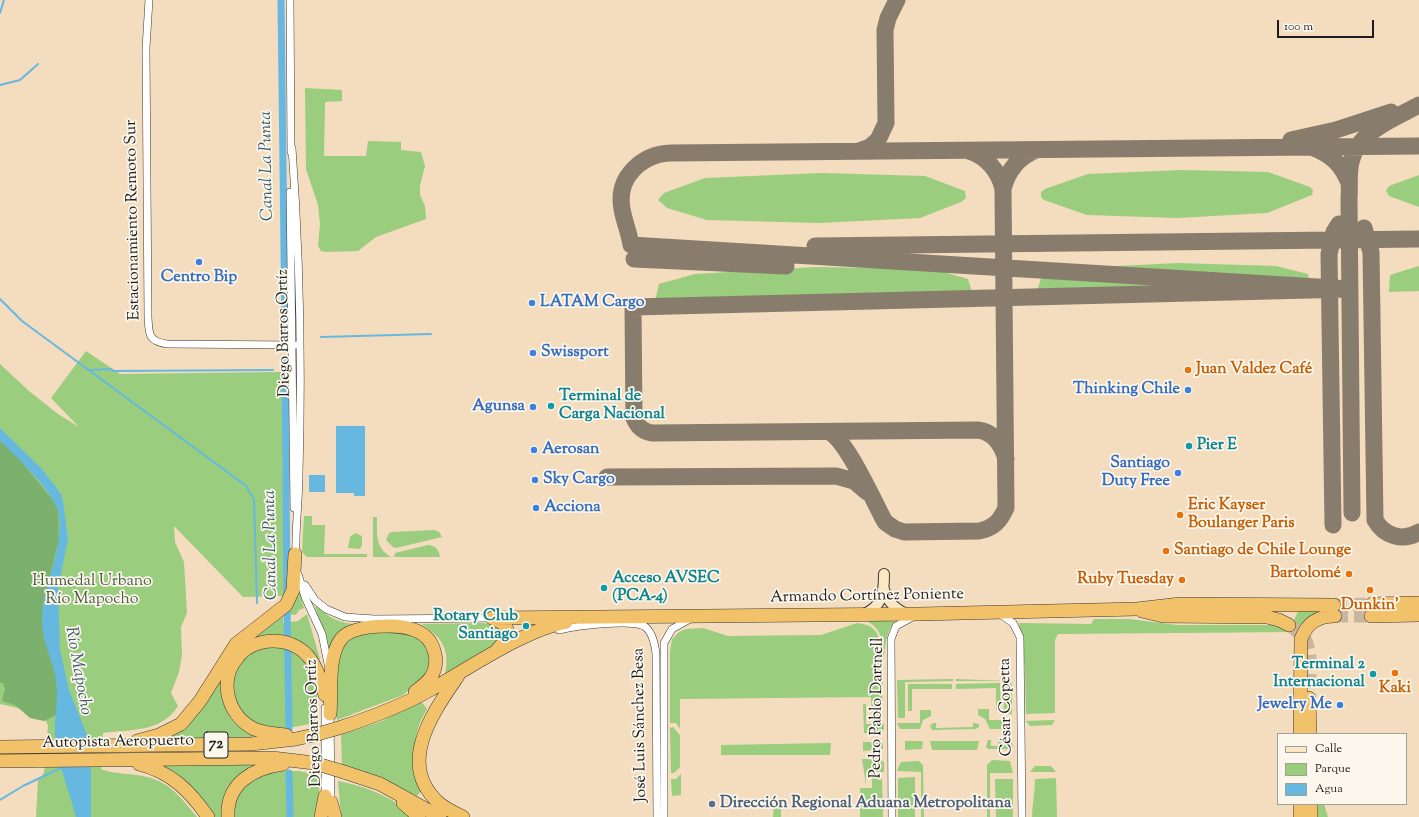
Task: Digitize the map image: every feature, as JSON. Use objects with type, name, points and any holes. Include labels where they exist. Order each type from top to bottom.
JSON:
[{"type":"highway","points":[[115,746],[159,735],[181,724],[200,701],[221,665],[236,644],[284,607],[290,599],[294,584],[295,554]]},
{"type":"highway","name":"Armando Cortínez Poniente","points":[[598,617],[914,614],[1137,609],[1180,604],[1335,615],[1321,617],[1309,626],[1301,639],[1300,733]]},
{"type":"highway","name":"Armando Cortínez Poniente","points":[[1137,609],[1163,616],[1267,617],[1289,625]]},
{"type":"highway","points":[[1419,614],[1371,615],[1419,614]]},
{"type":"highway","points":[[492,618],[598,617]]},
{"type":"highway","name":"Autopista Aeropuerto","points":[[0,747],[251,744],[316,735],[385,712],[420,695],[493,654],[534,634],[562,623],[598,617]]},
{"type":"highway","points":[[492,618],[504,624],[508,632],[504,643],[493,654]]},
{"type":"highway","points":[[330,714],[334,656],[344,636],[359,628],[400,627],[417,631],[427,638],[433,647],[435,659],[434,671],[425,684],[385,712]]},
{"type":"highway","points":[[316,735],[282,735],[253,728],[238,716],[228,699],[227,685],[229,673],[234,662],[241,653],[251,646],[262,642],[288,643],[311,660],[317,671],[324,695]]},
{"type":"highway","points":[[461,672],[430,719],[422,741],[420,760],[424,779],[431,794],[444,806],[463,817]]},
{"type":"highway","points":[[1309,696],[1310,733]]},
{"type":"highway","name":"Autopista Aeropuerto","points":[[0,761],[272,758],[308,762],[380,784],[440,817]]},
{"type":"highway","points":[[116,760],[156,769],[170,777],[190,793],[208,817]]},
{"type":"highway","points":[[228,817],[231,795],[246,776],[266,767],[308,762]]},
{"type":"highway","points":[[380,784],[419,817]]},
{"type":"highway","points":[[321,817],[328,799]]},
{"type":"highway","points":[[328,799],[334,817]]},
{"type":"highway","points":[[1300,805],[1300,817]]},
{"type":"highway","points":[[1311,805],[1311,817]]},
{"type":"street","name":"Estacionamiento Remoto Sur","points":[[149,0],[146,55],[148,317],[150,336],[154,341],[167,344],[296,346]]},
{"type":"street","name":"Diego Barros Ortíz","points":[[290,0],[299,474],[295,554],[297,571],[301,585],[326,647],[329,668],[330,714],[328,799],[325,817]]},
{"type":"street","points":[[297,571],[308,592],[332,614],[351,618],[374,619],[492,618]]},
{"type":"street","points":[[884,574],[885,595],[894,607],[914,614]]},
{"type":"street","points":[[864,614],[872,611],[878,605],[882,598],[884,588]]},
{"type":"street","name":"Diego Barros Ortíz","points":[[311,608],[324,659],[328,799],[331,817]]},
{"type":"street","name":"César Copetta","points":[[992,612],[1002,614],[1010,619],[1016,627],[1020,637],[1022,817]]},
{"type":"street","name":"Pedro Pablo Dartnell","points":[[892,817],[891,639],[894,630],[899,623],[914,614]]},
{"type":"street","name":"José Luis Sánchez Besa","points":[[664,817],[664,643],[672,629],[697,616]]},
{"type":"street","name":"José Luis Sánchez Besa","points":[[534,634],[592,625],[619,624],[640,625],[649,631],[656,654],[657,817]]},
{"type":"green space","points":[[305,88],[342,90],[342,101],[325,102],[324,156],[366,156],[368,141],[401,142],[401,150],[421,152],[425,166],[420,186],[420,195],[425,206],[426,219],[376,237],[358,251],[321,251],[318,246],[320,224],[318,205],[306,169]]},
{"type":"green space","points":[[1182,170],[1268,172],[1310,187],[1313,190],[1312,195],[1267,213],[1177,218],[1087,215],[1044,200],[1041,197],[1041,192],[1045,189],[1088,174]]},
{"type":"green space","points":[[822,173],[925,176],[965,191],[966,198],[961,202],[920,218],[819,223],[707,220],[667,208],[658,200],[664,193],[705,178]]},
{"type":"green space","points":[[1419,175],[1419,207],[1389,196],[1386,191],[1389,186]]},
{"type":"green space","points":[[1178,263],[1276,266],[1308,274],[1311,292],[1036,295],[1041,278],[1077,268]]},
{"type":"green space","points":[[1419,266],[1419,291],[1389,292],[1390,275]]},
{"type":"green space","points":[[816,267],[933,269],[968,279],[973,295],[655,301],[659,284],[695,274]]},
{"type":"green space","name":"Humedal Urbano Río Mapocho","points":[[86,351],[120,374],[282,372],[285,596],[243,597],[174,526],[175,542],[184,562],[187,613],[181,627],[182,655],[179,672],[171,693],[178,706],[171,715],[154,725],[134,730],[103,733],[101,769],[147,777],[163,783],[187,804],[197,817],[36,817],[38,781],[44,773],[48,726],[46,721],[18,708],[0,704],[0,364],[29,391],[58,414],[79,427],[51,398]]},
{"type":"green space","points":[[0,441],[17,456],[53,500],[58,510],[59,540],[44,600],[42,623],[56,676],[58,697],[56,715],[44,721],[30,718],[15,705],[2,701],[5,689],[3,683],[0,683]]},
{"type":"green space","points":[[304,516],[312,516],[312,525],[325,525],[324,554],[367,554],[367,557],[307,557],[302,552]]},
{"type":"green space","points":[[373,517],[377,517],[377,535],[380,545],[382,549],[391,557],[373,557]]},
{"type":"green space","points":[[434,530],[439,532],[442,537],[396,548],[386,540],[389,533],[393,532]]},
{"type":"green space","points":[[355,533],[362,536],[362,545],[360,549],[348,548],[350,537]]},
{"type":"green space","points":[[428,545],[437,548],[440,557],[394,557],[395,553]]},
{"type":"green space","points":[[297,583],[304,608],[299,610],[296,615],[284,614],[283,623],[298,621],[307,614],[320,659],[318,660],[293,640],[293,637],[241,645],[284,612],[289,612]]},
{"type":"green space","points":[[317,606],[335,620],[358,624],[329,648],[315,607]]},
{"type":"green space","points":[[1298,611],[1333,611],[1320,613],[1310,617],[1302,624],[1297,635],[1293,632],[1058,634],[1055,640],[1055,713],[1026,714],[1025,667],[1019,623],[1091,624],[1094,619],[1129,619],[1177,625],[1276,625],[1290,630]]},
{"type":"green space","points":[[863,619],[897,619],[893,623],[888,633],[883,661],[882,641],[878,631],[870,623]]},
{"type":"green space","points":[[483,623],[494,625],[500,630],[502,633],[499,643],[445,675],[446,658],[443,645],[429,629],[422,624]]},
{"type":"green space","points":[[857,623],[870,626],[879,638],[882,660],[882,717],[872,718],[871,697],[680,699],[680,729],[676,723],[670,723],[670,653],[672,639],[679,632],[686,629],[703,628],[728,636],[821,635]]},
{"type":"green space","points":[[405,631],[422,637],[431,657],[425,677],[403,695],[337,720],[337,671],[343,648],[350,639],[359,634]]},
{"type":"green space","points":[[263,644],[292,648],[308,664],[317,687],[317,722],[296,727],[264,727],[254,723],[246,717],[239,708],[233,694],[235,666]]},
{"type":"green space","points":[[222,673],[221,692],[226,710],[236,724],[252,734],[252,737],[166,739]]},
{"type":"green space","points":[[953,679],[953,681],[905,682],[905,718],[898,718],[897,680]]},
{"type":"green space","points":[[956,679],[1010,681],[1012,685],[1012,714],[1004,714],[1003,681],[956,681]]},
{"type":"green space","points":[[1000,683],[1001,710],[996,710],[996,688],[956,689],[956,684]]},
{"type":"green space","points":[[908,684],[952,684],[952,689],[912,689],[912,711],[908,711]]},
{"type":"green space","points":[[421,701],[427,709],[421,720],[415,740],[415,758],[422,790],[417,796],[399,787],[342,765],[341,735],[382,721]]},
{"type":"green space","points":[[863,704],[866,704],[866,724],[884,724],[884,729],[879,733],[864,733]]},
{"type":"green space","points":[[978,709],[989,709],[989,720],[1012,720],[1011,727],[1007,729],[990,729],[985,719],[978,715]]},
{"type":"green space","points":[[920,710],[931,710],[931,716],[923,720],[920,729],[900,729],[897,723],[920,723]]},
{"type":"green space","points":[[1055,720],[1052,725],[1030,726],[1026,721]]},
{"type":"green space","points":[[933,723],[936,723],[936,728],[973,727],[973,723],[979,724],[979,727],[976,729],[932,730],[930,726]]},
{"type":"green space","points":[[673,727],[680,735],[680,767],[674,773],[671,773],[670,728]]},
{"type":"green space","points":[[988,740],[991,740],[991,746],[998,746],[999,740],[1011,740],[1013,747],[1010,749],[988,749],[986,747]]},
{"type":"green space","points":[[905,741],[921,741],[923,742],[922,749],[905,750]]},
{"type":"green space","points":[[930,741],[979,741],[977,750],[932,750]]},
{"type":"green space","points":[[863,742],[881,742],[883,744],[883,749],[863,751]]},
{"type":"green space","points":[[831,743],[830,755],[721,755],[721,745]]},
{"type":"green space","points":[[862,759],[881,759],[884,763],[884,772],[866,772],[866,785]]},
{"type":"green space","points":[[992,760],[1010,761],[1013,773],[990,773],[990,817],[987,817],[987,765]]},
{"type":"green space","points":[[919,761],[923,765],[924,817],[921,817],[921,772],[897,771],[901,762]]},
{"type":"green space","points":[[167,764],[254,764],[242,774],[223,817],[214,817],[187,783],[173,772],[165,768]]},
{"type":"green space","points":[[1035,766],[1051,766],[1056,772],[1030,772]]},
{"type":"green space","points":[[273,771],[299,771],[318,775],[320,783],[317,817],[232,817],[233,802],[249,780]]},
{"type":"green space","points":[[681,774],[681,795],[672,796],[671,779],[676,779]]},
{"type":"green space","points":[[915,777],[915,817],[898,817],[898,778]]},
{"type":"green space","points":[[872,778],[882,778],[883,817],[860,817],[860,788],[872,788]]},
{"type":"green space","points":[[1056,778],[1057,817],[1032,817],[1035,779]]},
{"type":"green space","points":[[995,779],[1013,779],[1013,817],[996,817]]},
{"type":"green space","points":[[338,781],[379,793],[406,810],[414,817],[341,817]]},
{"type":"green space","points":[[774,800],[781,800],[781,817],[773,817]]},
{"type":"green space","points":[[1318,805],[1324,805],[1328,817],[1318,817]]},
{"type":"water","points":[[336,426],[365,426],[365,496],[354,496],[354,493],[336,493]]},
{"type":"water","points":[[0,428],[42,469],[61,494],[63,501],[68,539],[58,589],[60,650],[69,690],[91,745],[91,817],[76,817],[61,766],[55,735],[57,694],[56,680],[42,629],[43,607],[59,539],[60,525],[58,511],[55,503],[42,484],[0,441]]},
{"type":"water","points":[[309,475],[325,475],[325,492],[309,492]]},
{"type":"waterway","points":[[0,13],[4,0]]},
{"type":"waterway","name":"Canal La Punta","points":[[281,0],[285,332]]},
{"type":"waterway","points":[[0,85],[20,80],[38,64]]},
{"type":"waterway","points":[[0,299],[22,321],[245,485],[254,499],[257,603]]},
{"type":"waterway","points":[[321,337],[431,334]]},
{"type":"waterway","name":"Canal La Punta","points":[[285,360],[287,593]]},
{"type":"waterway","points":[[91,370],[273,370]]},
{"type":"waterway","name":"Canal La Punta","points":[[287,603],[289,729]]},
{"type":"waterway","points":[[0,800],[23,786],[63,767]]},
{"type":"waterway","name":"Canal La Punta","points":[[289,773],[290,817]]},
{"type":"taxiway","points":[[859,151],[870,147],[878,140],[886,123],[885,30],[888,18],[897,0]]},
{"type":"taxiway","points":[[1352,513],[1350,167],[1355,151],[1369,134],[1378,127],[1419,105]]},
{"type":"taxiway","points":[[1291,140],[1336,130],[1391,112]]},
{"type":"taxiway","points":[[1006,459],[1000,444],[993,436],[989,433],[978,430],[652,433],[643,430],[634,418],[633,307],[1350,289],[631,245],[622,209],[621,197],[627,177],[633,169],[650,158],[660,154],[671,153],[1419,146]]},
{"type":"taxiway","points":[[1314,148],[1336,161],[1349,183]]},
{"type":"taxiway","points":[[829,432],[836,437],[852,459],[885,522],[895,529],[904,532],[979,531],[993,526],[999,520],[1006,508],[1003,189],[1011,170],[1019,160],[1036,150]]},
{"type":"taxiway","points":[[969,151],[975,153],[991,165],[995,170],[1003,189]]},
{"type":"taxiway","points":[[1333,525],[1329,254],[1334,232],[1339,224]]},
{"type":"taxiway","points":[[1364,228],[1371,252],[1375,520],[1383,530],[1394,536],[1407,537],[1419,532]]},
{"type":"taxiway","points":[[815,246],[1419,239]]},
{"type":"taxiway","points":[[655,248],[642,251],[634,259],[786,266]]},
{"type":"taxiway","points":[[607,477],[836,476],[854,481],[867,492]]},
{"type":"tunnel","points":[[1334,605],[1372,604]]},
{"type":"tunnel","points":[[1335,616],[1371,616]]},
{"type":"tunnel","points":[[1289,625],[1302,636],[1308,647],[1310,660],[1309,695]]},
{"type":"place","name":"Centro Bip","points":[[199,262]]},
{"type":"place","name":"LATAM Cargo","points":[[532,303]]},
{"type":"place","name":"Swissport","points":[[533,353]]},
{"type":"place","name":"Juan Valdez Café","points":[[1188,370]]},
{"type":"place","name":"Thinking Chile","points":[[1188,390]]},
{"type":"place","name":"Terminal de Carga Nacional","points":[[551,406]]},
{"type":"place","name":"Agunsa","points":[[533,407]]},
{"type":"place","name":"Pier E","points":[[1189,446]]},
{"type":"place","name":"Aerosan","points":[[534,450]]},
{"type":"place","name":"Santiago Duty Free","points":[[1178,473]]},
{"type":"place","name":"Sky Cargo","points":[[535,480]]},
{"type":"place","name":"Acciona","points":[[536,508]]},
{"type":"place","name":"Eric Kayser Boulanger Paris","points":[[1180,515]]},
{"type":"place","name":"Santiago de Chile Lounge","points":[[1166,551]]},
{"type":"place","name":"Bartolomé","points":[[1349,574]]},
{"type":"place","name":"Ruby Tuesday","points":[[1182,580]]},
{"type":"place","name":"Acceso AVSEC (PCA-4)","points":[[604,588]]},
{"type":"place","name":"Dunkin'","points":[[1370,590]]},
{"type":"place","name":"Rotary Club Santiago","points":[[526,626]]},
{"type":"place","name":"Kaki","points":[[1395,673]]},
{"type":"place","name":"Terminal 2 Internacional","points":[[1373,674]]},
{"type":"place","name":"Jewelry Me","points":[[1340,705]]},
{"type":"place","name":"Dirección Regional Aduana Metropolitana","points":[[712,804]]},
{"type":"water label","name":"Río Mapocho","points":[[77,671]]}]
